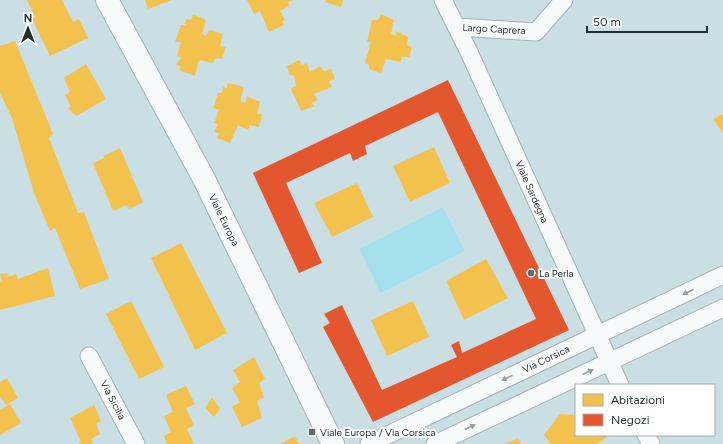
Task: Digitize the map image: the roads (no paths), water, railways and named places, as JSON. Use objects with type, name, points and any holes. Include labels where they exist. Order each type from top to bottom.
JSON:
[{"type":"street","name":"Viale Europa","points":[[107,0],[204,179],[333,444]]},
{"type":"street","name":"Viale Sardegna","points":[[443,0],[457,27],[620,384]]},
{"type":"street","name":"Largo Caprera","points":[[457,27],[536,32],[564,0]]},
{"type":"street","name":"Via Corsica","points":[[369,444],[723,276]]},
{"type":"street","points":[[435,444],[723,308]]},
{"type":"street","name":"Via Sicilia","points":[[89,356],[136,444]]},
{"type":"place","name":"La Perla","points":[[531,273]]},
{"type":"place","name":"Viale Europa / Via Corsica","points":[[312,432]]}]
